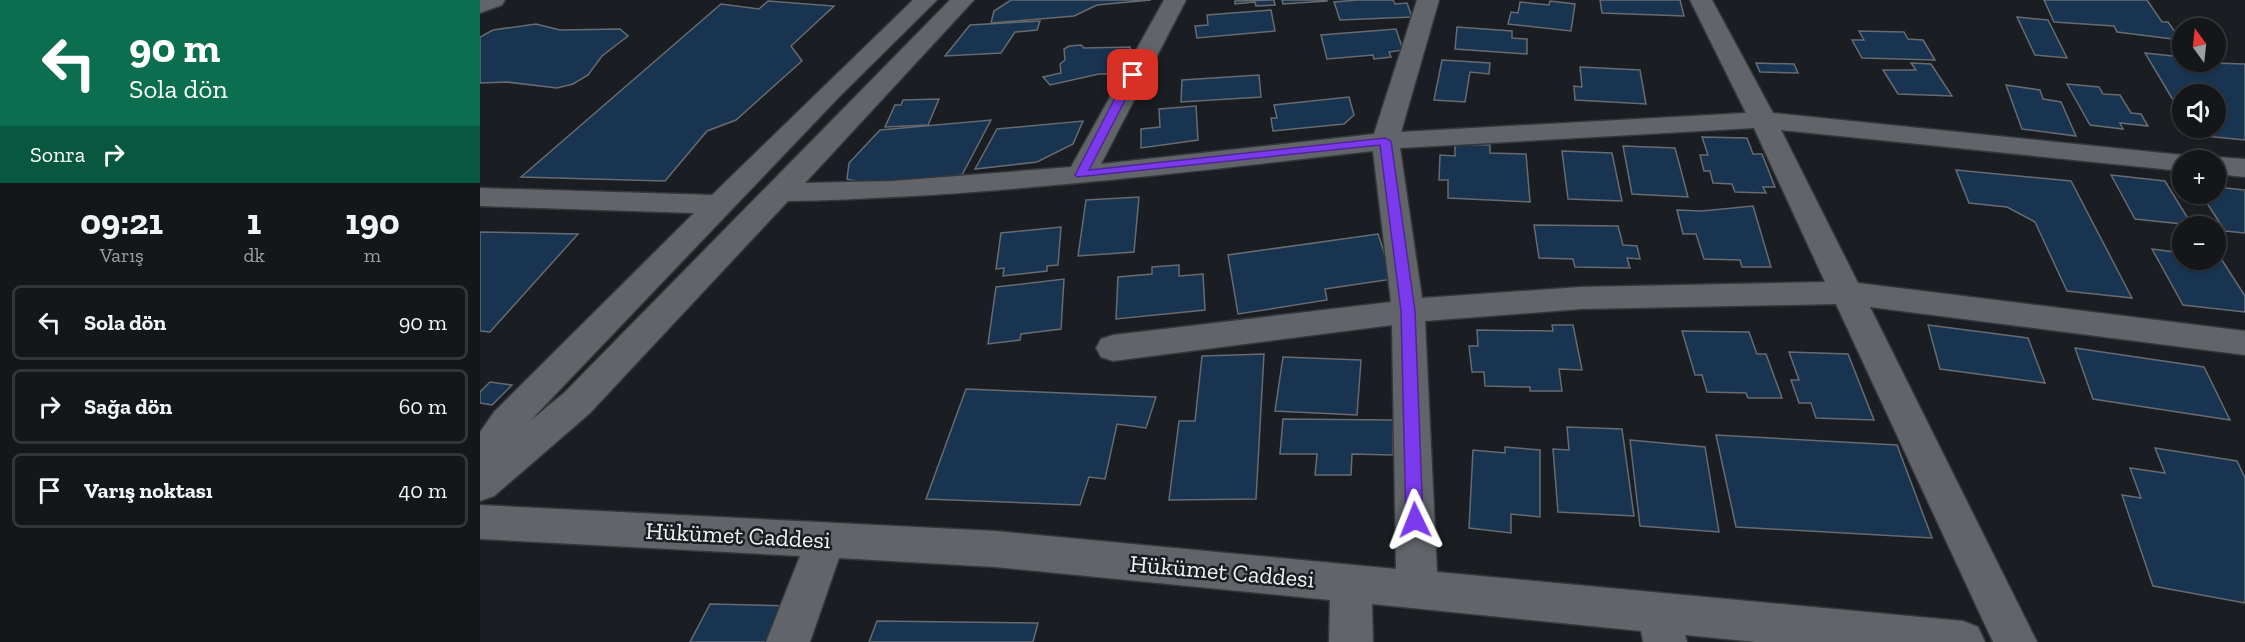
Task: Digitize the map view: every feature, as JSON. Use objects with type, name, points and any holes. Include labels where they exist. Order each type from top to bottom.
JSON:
[{"type":"street","points":[[480,461],[507,422],[831,91],[926,0]]},
{"type":"street","points":[[480,485],[578,403],[963,0]]},
{"type":"street","points":[[1081,175],[1154,35],[1175,0]]},
{"type":"street","points":[[1417,590],[1408,311],[1385,141],[1428,0]]},
{"type":"street","points":[[1701,0],[1763,120],[2015,642]]},
{"type":"street","points":[[780,192],[893,190],[1081,175],[1385,141],[1763,120],[2172,162]]},
{"type":"street","points":[[2226,167],[2245,168]]},
{"type":"street","points":[[480,197],[719,205]]},
{"type":"street","points":[[1113,348],[1408,311],[1581,298],[1847,294],[2245,342]]},
{"type":"street","name":"Hükümet Caddesi","points":[[480,522],[995,549],[1417,590],[1662,627],[1963,642]]},
{"type":"street","points":[[788,642],[826,540]]},
{"type":"street","points":[[1351,583],[1351,642]]},
{"type":"building","points":[[1011,0],[1151,0],[1097,5],[1074,16],[991,23],[994,11]]},
{"type":"building","points":[[1274,0],[1275,5],[1256,6],[1255,2],[1235,4],[1235,1]]},
{"type":"building","points":[[1282,0],[1327,0],[1327,1],[1283,4]]},
{"type":"building","points":[[1393,0],[1395,4],[1407,3],[1412,17],[1340,20],[1334,2]]},
{"type":"building","points":[[1600,0],[1680,0],[1684,16],[1602,13]]},
{"type":"building","points":[[2044,0],[2147,0],[2162,22],[2168,22],[2172,28],[2172,39],[2117,32],[2114,26],[2054,22]]},
{"type":"building","points":[[768,1],[834,6],[791,46],[802,61],[736,120],[707,131],[665,181],[521,177],[721,4],[759,9]]},
{"type":"building","points":[[1550,1],[1575,4],[1571,31],[1508,24],[1511,12],[1518,13],[1520,2],[1549,5]]},
{"type":"building","points":[[1271,10],[1275,31],[1197,38],[1195,26],[1208,25],[1207,15]]},
{"type":"building","points":[[2017,17],[2048,20],[2067,58],[2035,55]]},
{"type":"building","points":[[1040,21],[1037,30],[1015,32],[1001,53],[945,56],[970,25]]},
{"type":"building","points":[[536,24],[560,30],[620,29],[628,36],[602,56],[588,75],[573,84],[557,88],[507,82],[480,83],[480,37],[493,30]]},
{"type":"building","points":[[1457,27],[1512,31],[1512,38],[1527,39],[1527,54],[1455,49]]},
{"type":"building","points":[[1396,29],[1403,50],[1389,52],[1391,57],[1374,59],[1373,55],[1327,59],[1321,35]]},
{"type":"building","points":[[1859,31],[1904,32],[1908,39],[1923,40],[1935,60],[1862,58],[1852,40],[1864,40]]},
{"type":"building","points":[[1081,45],[1084,48],[1130,47],[1131,53],[1124,53],[1126,69],[1122,74],[1099,74],[1050,85],[1043,77],[1061,73],[1060,64],[1065,60],[1064,49]]},
{"type":"building","points":[[2145,53],[2172,56],[2172,72],[2226,72],[2226,63],[2245,64],[2245,140],[2225,138],[2226,84],[2172,84],[2172,98]]},
{"type":"building","points":[[1442,60],[1490,63],[1489,74],[1470,72],[1465,102],[1434,100]]},
{"type":"building","points":[[1756,63],[1794,64],[1798,73],[1760,72]]},
{"type":"building","points":[[1911,63],[1931,64],[1952,96],[1898,94],[1883,70],[1916,70]]},
{"type":"building","points":[[1580,67],[1640,70],[1646,104],[1575,100],[1574,86],[1582,87]]},
{"type":"building","points":[[1259,75],[1261,97],[1181,102],[1182,80]]},
{"type":"building","points":[[2067,84],[2099,87],[2103,94],[2120,95],[2131,113],[2141,114],[2148,126],[2120,123],[2123,129],[2090,125]]},
{"type":"building","points":[[2006,85],[2040,90],[2043,99],[2061,102],[2076,136],[2022,129]]},
{"type":"building","points":[[1349,97],[1354,115],[1344,124],[1273,131],[1271,118],[1277,118],[1274,105]]},
{"type":"building","points":[[939,99],[928,125],[885,127],[895,105],[901,105],[903,100]]},
{"type":"building","points":[[1196,106],[1198,140],[1141,148],[1141,129],[1160,127],[1159,109]]},
{"type":"building","points":[[991,120],[962,175],[891,182],[858,182],[847,179],[849,163],[880,130]]},
{"type":"building","points":[[1083,121],[1073,144],[1037,162],[975,169],[997,129]]},
{"type":"building","points":[[1702,137],[1747,138],[1753,154],[1762,154],[1775,187],[1763,187],[1766,193],[1735,192],[1732,184],[1713,183],[1710,171],[1704,171],[1700,155],[1708,155]]},
{"type":"building","points":[[1455,144],[1490,145],[1490,153],[1526,154],[1530,202],[1448,198],[1448,180],[1439,180],[1440,155],[1455,156]]},
{"type":"building","points":[[1623,146],[1675,148],[1688,197],[1632,194]]},
{"type":"building","points":[[1562,151],[1612,153],[1622,201],[1568,199]]},
{"type":"building","points":[[1956,170],[2071,181],[2132,298],[2067,291],[2035,222],[2007,207],[1969,203]]},
{"type":"building","points":[[2111,175],[2165,181],[2172,192],[2172,204],[2179,204],[2186,216],[2172,216],[2172,223],[2135,219]]},
{"type":"building","points":[[2226,188],[2245,190],[2245,233],[2226,231],[2226,216],[2215,216],[2207,204],[2226,204]]},
{"type":"building","points":[[1139,197],[1134,252],[1078,256],[1086,200]]},
{"type":"building","points":[[1753,206],[1771,267],[1742,267],[1740,260],[1704,259],[1696,234],[1683,234],[1677,210],[1702,211]]},
{"type":"building","points":[[1534,225],[1618,226],[1623,245],[1637,246],[1640,259],[1627,258],[1630,268],[1575,267],[1573,259],[1539,258]]},
{"type":"building","points":[[1061,227],[1058,265],[1047,266],[1047,271],[1003,276],[1004,268],[996,269],[1001,233]]},
{"type":"building","points":[[480,232],[578,234],[490,332],[480,331]]},
{"type":"building","points":[[1378,234],[1393,279],[1325,289],[1327,300],[1238,314],[1228,255]]},
{"type":"building","points":[[2152,249],[2172,252],[2172,270],[2226,270],[2226,266],[2245,296],[2245,312],[2183,305]]},
{"type":"building","points":[[1179,265],[1179,276],[1203,274],[1205,310],[1116,319],[1118,277],[1152,274],[1152,267]]},
{"type":"building","points":[[1064,279],[1061,329],[1021,334],[1020,340],[988,344],[996,287]]},
{"type":"building","points":[[1552,325],[1573,325],[1582,370],[1559,369],[1562,391],[1530,391],[1530,387],[1485,386],[1484,372],[1472,372],[1469,346],[1478,346],[1477,330],[1553,331]]},
{"type":"building","points":[[1928,325],[2028,338],[2045,383],[1940,369]]},
{"type":"building","points":[[1682,331],[1749,332],[1757,354],[1766,354],[1782,398],[1748,398],[1746,393],[1707,392],[1702,375],[1695,375]]},
{"type":"building","points":[[2075,348],[2204,367],[2230,420],[2093,399]]},
{"type":"building","points":[[1789,352],[1848,354],[1874,420],[1816,418],[1811,403],[1799,403],[1791,380],[1799,380]]},
{"type":"building","points":[[1264,354],[1256,499],[1169,500],[1179,421],[1195,421],[1202,356]]},
{"type":"building","points":[[1283,357],[1361,360],[1357,415],[1275,411]]},
{"type":"building","points":[[490,382],[512,385],[492,405],[480,403],[480,392]]},
{"type":"building","points":[[966,389],[1156,397],[1146,428],[1117,424],[1105,479],[1089,477],[1080,505],[926,499]]},
{"type":"building","points":[[1283,419],[1393,420],[1393,455],[1352,454],[1351,475],[1315,475],[1317,454],[1280,454]]},
{"type":"building","points":[[1567,427],[1622,429],[1634,516],[1558,512],[1553,449],[1569,450]]},
{"type":"building","points":[[1716,435],[1897,445],[1932,538],[1736,527]]},
{"type":"building","points":[[1630,440],[1705,447],[1719,532],[1640,526]]},
{"type":"building","points":[[1505,447],[1540,450],[1540,517],[1511,514],[1511,533],[1469,528],[1473,450],[1505,453]]},
{"type":"building","points":[[2155,448],[2237,461],[2245,478],[2245,603],[2153,586],[2122,495],[2141,498],[2130,468],[2165,473]]},
{"type":"building","points":[[710,604],[791,606],[774,642],[690,642]]},
{"type":"building","points":[[877,621],[1038,623],[1033,642],[869,642]]},
{"type":"route","points":[[1133,75],[1081,175],[1385,141],[1408,311],[1415,520]]}]
